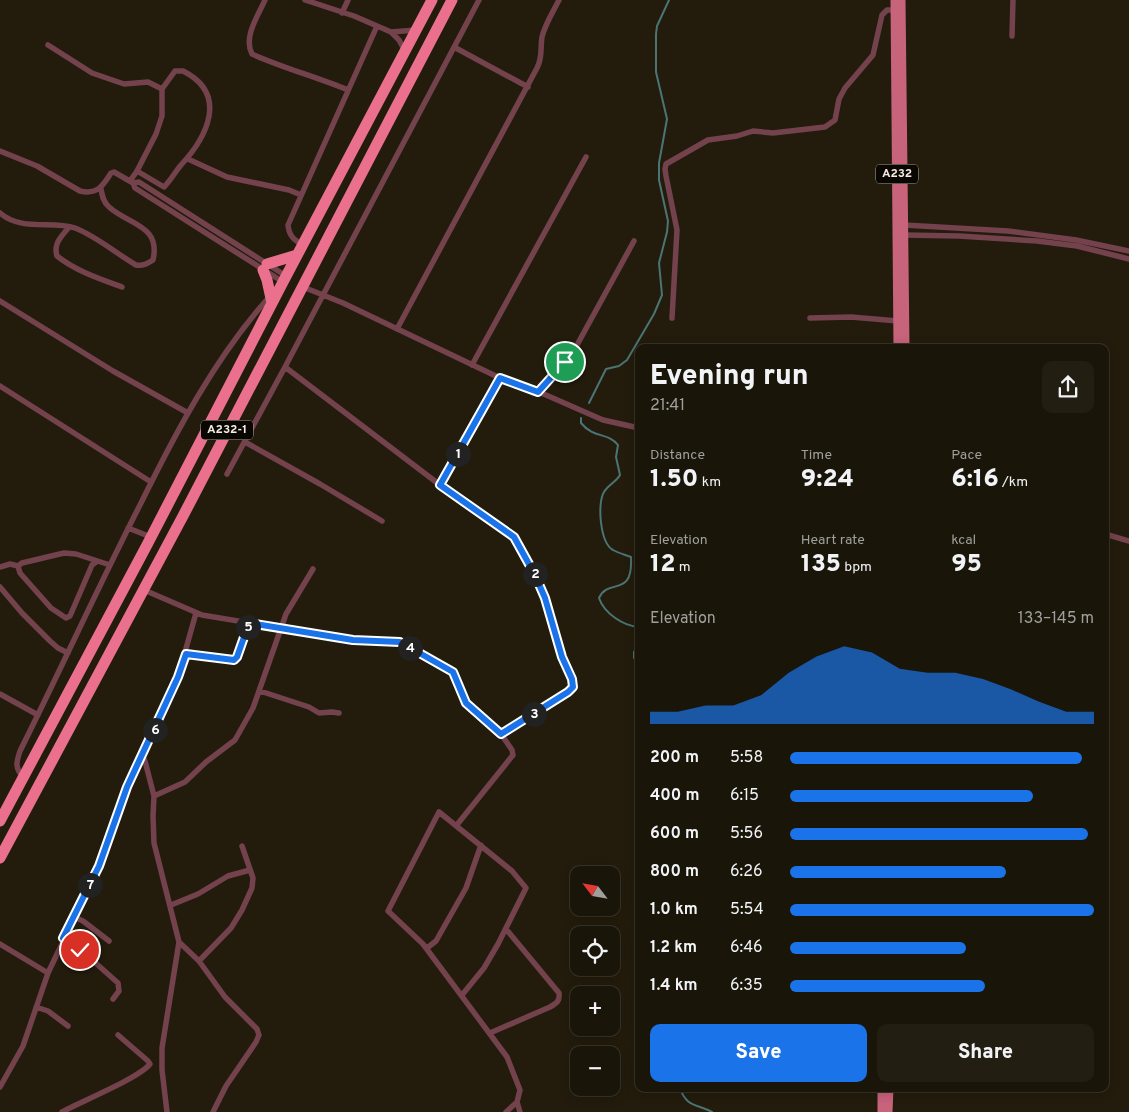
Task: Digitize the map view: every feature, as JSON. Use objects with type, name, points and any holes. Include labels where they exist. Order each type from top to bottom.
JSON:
[{"type":"highway","name":"A232-1","points":[[0,821],[151,537],[271,299],[300,250],[432,0]]},
{"type":"highway","name":"A232-1","points":[[0,858],[303,287],[452,0]]},
{"type":"highway","points":[[271,299],[265,267],[300,250]]},
{"type":"main road","name":"A232","points":[[895,0],[898,344]]},
{"type":"main road","name":"A232","points":[[901,0],[905,344]]},
{"type":"main road","points":[[882,1092],[882,1112]]},
{"type":"main road","points":[[888,1112],[889,1092]]},
{"type":"street","points":[[265,0],[251,32],[248,47],[252,54],[348,90]]},
{"type":"street","points":[[305,0],[342,12],[391,32],[399,40],[405,52]]},
{"type":"street","points":[[342,12],[348,0]]},
{"type":"street","points":[[227,474],[479,0]]},
{"type":"street","points":[[397,329],[542,59],[542,39],[545,25],[559,0]]},
{"type":"street","points":[[1012,36],[1013,0]]},
{"type":"street","points":[[672,318],[677,230],[666,176],[666,164],[708,140],[737,136],[754,131],[774,133],[825,127],[835,120],[839,99],[845,88],[873,55],[882,14],[887,10],[895,10]]},
{"type":"street","points":[[300,250],[289,233],[288,226],[377,26]]},
{"type":"street","points":[[391,32],[416,30]]},
{"type":"street","points":[[48,45],[92,73],[124,84],[148,82],[162,89]]},
{"type":"street","points":[[454,47],[528,87]]},
{"type":"street","points":[[132,182],[137,171],[160,124],[162,116],[162,89],[175,71],[183,71],[198,82],[208,98],[211,112],[206,129],[188,159],[164,187],[137,171]]},
{"type":"street","points":[[0,151],[37,166],[80,191],[94,192],[101,189],[111,173],[114,172],[132,182],[135,188],[284,279]]},
{"type":"street","points":[[472,365],[586,158]]},
{"type":"street","points":[[188,159],[228,177],[290,190],[301,195]]},
{"type":"street","points":[[0,213],[6,218],[17,222],[32,225],[69,227],[83,232],[136,265],[141,266],[153,260],[156,250],[153,239],[144,229],[108,206],[103,199],[101,189]]},
{"type":"street","points":[[904,225],[1008,231],[1076,240],[1129,252]]},
{"type":"street","points":[[69,227],[58,240],[56,252],[58,256],[94,277],[122,287]]},
{"type":"street","points":[[904,235],[959,236],[1045,242],[1077,246],[1129,259]]},
{"type":"street","points":[[538,392],[565,362],[577,345],[634,241]]},
{"type":"street","points":[[303,287],[343,302],[500,378],[603,420],[635,427]]},
{"type":"street","points":[[23,777],[17,770],[16,764],[20,751],[151,482],[188,413],[238,334],[271,299]]},
{"type":"street","points":[[0,301],[113,371],[188,413]]},
{"type":"street","points":[[810,318],[851,317],[898,321]]},
{"type":"street","points":[[285,367],[440,485],[514,537],[523,552],[542,591],[562,657],[572,679],[573,687],[501,734]]},
{"type":"street","points":[[440,485],[500,378]]},
{"type":"street","points":[[0,386],[151,482]]},
{"type":"street","points":[[245,442],[382,521]]},
{"type":"street","points":[[128,528],[151,537]]},
{"type":"street","points":[[1109,535],[1129,541]]},
{"type":"street","points":[[0,567],[10,564],[18,566],[22,563],[64,553],[76,554],[110,566]]},
{"type":"street","points":[[18,566],[20,573],[51,608],[66,618],[70,616],[92,565],[96,562]]},
{"type":"street","points":[[154,796],[184,782],[235,740],[253,708],[280,628],[298,591],[313,569]]},
{"type":"street","points":[[0,587],[54,644],[68,652]]},
{"type":"street","points":[[143,590],[196,613],[353,640],[400,642],[453,672],[466,703],[501,734],[512,750],[513,755],[456,826]]},
{"type":"street","points":[[0,1087],[23,1046],[48,973],[105,852],[125,793],[178,677],[196,613]]},
{"type":"street","points":[[186,654],[234,660],[237,657],[249,623]]},
{"type":"street","points":[[260,690],[309,707],[319,713],[339,713]]},
{"type":"street","points":[[1,697],[38,715]]},
{"type":"street","points":[[142,755],[154,796],[154,843],[179,942],[162,1048],[162,1070],[167,1112]]},
{"type":"street","points":[[462,995],[484,968],[526,888],[512,871],[439,812],[389,908],[389,913],[427,948],[507,1057],[520,1090],[517,1102],[520,1112]]},
{"type":"street","points":[[427,948],[436,941],[466,888],[481,845]]},
{"type":"street","points":[[198,961],[230,928],[242,910],[252,888],[254,878],[242,846]]},
{"type":"street","points":[[171,905],[198,894],[228,876],[250,870]]},
{"type":"street","points":[[74,917],[83,921],[109,941]]},
{"type":"street","points":[[490,1033],[550,1008],[560,999],[559,993],[506,929]]},
{"type":"street","points":[[63,938],[118,983],[120,991],[113,1000]]},
{"type":"street","points":[[179,942],[198,961],[225,997],[257,1029],[259,1035],[226,1086],[213,1112]]},
{"type":"street","points":[[0,944],[48,973]]},
{"type":"street","points":[[36,1007],[48,1011],[68,1026]]},
{"type":"street","points":[[62,1112],[134,1076],[150,1064],[118,1035]]},
{"type":"street","points":[[506,1112],[517,1102]]},
{"type":"waterway","points":[[636,344],[654,314],[662,295],[659,263],[668,221],[659,180],[659,163],[667,119],[656,72],[656,34],[657,26],[669,0]]},
{"type":"waterway","points":[[589,403],[606,369],[619,366],[627,360],[635,346]]},
{"type":"waterway","points":[[581,418],[581,423],[586,428],[596,434],[610,438],[618,445],[616,457],[620,475],[604,492],[600,513],[605,540],[613,550],[631,557],[631,570],[624,583],[608,589],[599,598],[601,604],[615,618],[635,626]]},
{"type":"waterway","points":[[635,650],[635,659]]},
{"type":"waterway","points":[[681,1092],[689,1102],[712,1112]]},
{"type":"route","points":[[80,950],[63,938],[99,866],[127,787],[151,738],[186,654],[234,660],[237,657],[249,623],[353,640],[400,642],[453,672],[466,703],[501,734],[573,687],[545,598],[535,575],[514,537],[440,485],[500,378],[538,392],[565,362]]}]
